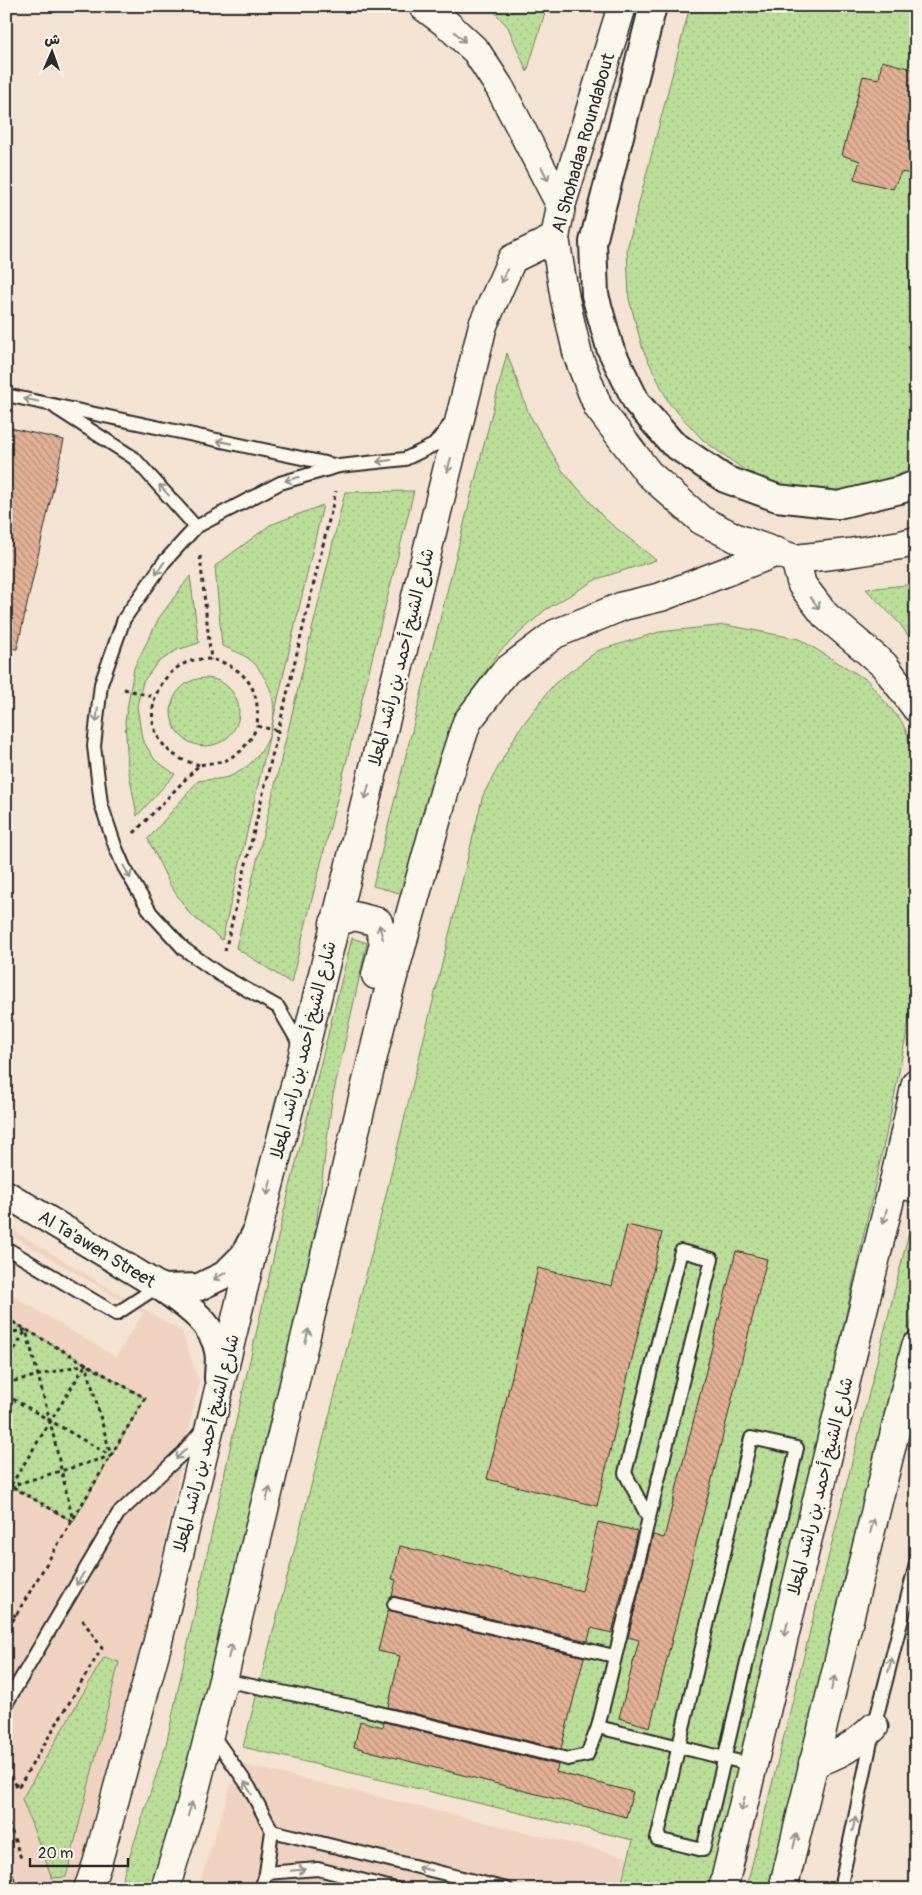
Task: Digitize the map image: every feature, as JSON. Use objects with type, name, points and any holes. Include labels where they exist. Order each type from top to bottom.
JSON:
[{"type":"street","points":[[422,6],[447,24],[476,51],[504,97],[561,206]]},
{"type":"street","name":"Al Shohadaa Roundabout","points":[[622,6],[561,206],[555,238],[565,299],[578,356],[598,407],[648,473],[702,520],[736,538],[786,556],[858,552],[916,541]]},
{"type":"street","points":[[653,6],[593,242],[595,294],[610,348],[637,403],[672,442],[725,479],[778,498],[838,505],[900,490],[916,484]]},
{"type":"street","name":"شارع الشيخ أحمد بن راشد المعلا","points":[[88,1889],[157,1645],[483,325],[512,259],[555,238]]},
{"type":"street","points":[[164,1889],[191,1805],[223,1680],[387,998],[447,782],[467,722],[506,671],[556,634],[623,606],[661,597],[786,556],[802,585],[825,615],[884,665],[916,708]]},
{"type":"street","points":[[326,1254],[346,1099],[384,943],[378,922],[354,916],[334,923]]},
{"type":"street","name":"شارع الشيخ أحمد بن راشد المعلا","points":[[723,1889],[753,1765],[905,1185],[916,1083]]},
{"type":"street","name":"Al Ta'awen Street","points":[[6,1194],[161,1287],[195,1312],[211,1332],[218,1351],[215,1405]]},
{"type":"street","name":"Al Ta'awen Street","points":[[161,1287],[199,1287],[224,1275],[244,1255],[260,1224]]},
{"type":"street","points":[[784,1889],[813,1763],[916,1346]]},
{"type":"street","points":[[813,1763],[830,1758],[846,1750],[861,1740],[874,1727]]},
{"type":"lane","points":[[6,395],[339,466]]},
{"type":"lane","points":[[49,404],[134,458],[196,527]]},
{"type":"lane","points":[[301,1063],[297,1040],[278,1007],[219,974],[184,949],[151,913],[124,868],[101,804],[94,746],[101,684],[124,619],[164,562],[196,527],[280,483],[339,466],[405,458],[434,445],[463,407]]},
{"type":"lane","points":[[6,1248],[116,1314],[161,1287]]},
{"type":"lane","points":[[223,1680],[355,1707],[568,1759],[587,1754],[598,1728],[712,1259],[681,1251],[625,1473],[648,1519]]},
{"type":"lane","points":[[6,1704],[118,1514],[183,1453],[215,1405]]},
{"type":"lane","points":[[752,1438],[797,1448],[724,1758],[703,1850],[657,1839],[752,1438]]},
{"type":"lane","points":[[840,1889],[874,1727],[916,1564]]},
{"type":"lane","points":[[394,1604],[614,1656]]},
{"type":"lane","points":[[598,1728],[753,1765]]},
{"type":"lane","points":[[210,1731],[249,1787],[272,1831],[266,1873],[261,1889]]},
{"type":"lane","points":[[272,1831],[506,1889]]},
{"type":"lane","points":[[266,1873],[318,1869],[396,1889]]},
{"type":"lane","points":[[6,1877],[10,1889]]},
{"type":"path","points":[[224,954],[336,492]]},
{"type":"path","points":[[200,554],[211,660]]},
{"type":"path","points":[[196,660],[211,660],[229,664],[244,676],[254,691],[258,708],[257,726],[252,737],[241,751],[225,761],[199,765],[182,759],[167,748],[156,733],[152,716],[154,697],[160,684],[182,664],[196,660]]},
{"type":"path","points":[[119,688],[154,697]]},
{"type":"path","points":[[257,726],[279,731]]},
{"type":"path","points":[[130,826],[132,834],[199,765]]},
{"type":"path","points":[[6,1318],[145,1398],[6,1632]]},
{"type":"path","points":[[6,1334],[26,1330]]},
{"type":"path","points":[[6,1363],[26,1330]]},
{"type":"path","points":[[26,1330],[73,1522]]},
{"type":"path","points":[[6,1383],[86,1364]]},
{"type":"path","points":[[8,1485],[86,1364]]},
{"type":"path","points":[[86,1364],[111,1456]]},
{"type":"path","points":[[6,1395],[111,1456]]},
{"type":"path","points":[[8,1485],[111,1456]]},
{"type":"path","points":[[6,1464],[8,1485]]},
{"type":"path","points":[[8,1485],[73,1522]]},
{"type":"path","points":[[6,1611],[16,1616]]},
{"type":"path","points":[[6,1768],[18,1788],[102,1648],[80,1617]]},
{"type":"path","points":[[6,1816],[22,1862]]},
{"type":"shaded area","points":[[6,1226],[182,1332],[199,1382],[145,1633],[82,1860],[70,1889],[6,1889],[6,1292],[116,1357],[143,1313],[6,1232]],"holes":[[[105,1658],[119,1662],[66,1877]]]},
{"type":"shaded area","points":[[238,1763],[628,1857],[620,1889],[198,1889]]},
{"type":"green space","points":[[489,6],[547,6],[527,72],[508,27]]},
{"type":"green space","points":[[690,6],[916,6],[916,487],[803,494],[753,476],[703,440],[669,403],[643,350],[629,299],[627,249]]},
{"type":"green space","points":[[507,353],[529,414],[562,470],[605,519],[656,560],[597,579],[545,610],[500,651],[465,701],[441,756],[407,895],[373,886]]},
{"type":"green space","points":[[414,491],[291,983],[236,948],[345,492]]},
{"type":"green space","points":[[323,505],[273,719],[274,705],[270,691],[258,667],[244,655],[222,646],[215,566],[270,525]]},
{"type":"green space","points":[[190,576],[199,643],[177,650],[157,663],[143,682],[137,706],[142,739],[155,760],[175,774],[137,816],[128,767],[125,721],[134,668],[159,618]]},
{"type":"green space","points":[[916,584],[916,647],[900,624],[866,589]]},
{"type":"green space","points":[[726,625],[799,639],[867,680],[902,722],[916,755],[916,985],[892,1108],[718,1889],[620,1889],[633,1840],[243,1747],[372,1252],[483,795],[518,731],[554,684],[597,651],[659,632]]},
{"type":"green space","points":[[212,678],[224,684],[233,693],[239,705],[237,725],[229,736],[212,746],[198,746],[181,736],[173,725],[171,705],[181,688],[192,680]]},
{"type":"green space","points":[[270,733],[222,940],[190,914],[170,885],[148,839],[198,781],[229,777],[246,767],[264,746]]},
{"type":"green space","points":[[352,938],[367,943],[332,1100],[314,1242],[190,1761],[150,1889],[119,1889],[166,1745],[234,1430],[285,1207]]},
{"type":"green space","points":[[916,1204],[916,1305],[774,1889],[746,1889]]},
{"type":"green space","points":[[6,1318],[145,1398],[73,1522],[6,1483]]},
{"type":"green space","points":[[104,1657],[119,1662],[66,1877],[52,1878],[22,1799]]},
{"type":"building","points":[[882,61],[916,70],[916,175],[901,172],[893,189],[854,179],[860,161],[842,155],[863,76],[879,79]]},
{"type":"building","points":[[6,427],[64,440],[17,649],[6,648]]},
{"type":"building","points":[[627,1225],[662,1233],[597,1506],[487,1479],[538,1268],[612,1286]]},
{"type":"building","points":[[736,1251],[767,1259],[650,1727],[619,1718],[639,1640],[628,1637],[653,1535],[664,1538]]},
{"type":"building","points":[[598,1522],[637,1531],[612,1633],[591,1628],[588,1641],[392,1596],[396,1580],[392,1579],[400,1546],[582,1591]]},
{"type":"building","points":[[388,1610],[584,1657],[561,1749],[388,1707],[400,1656],[378,1651]]},
{"type":"building","points":[[360,1721],[383,1727],[384,1722],[558,1765],[556,1772],[633,1792],[626,1817],[354,1747]]}]
